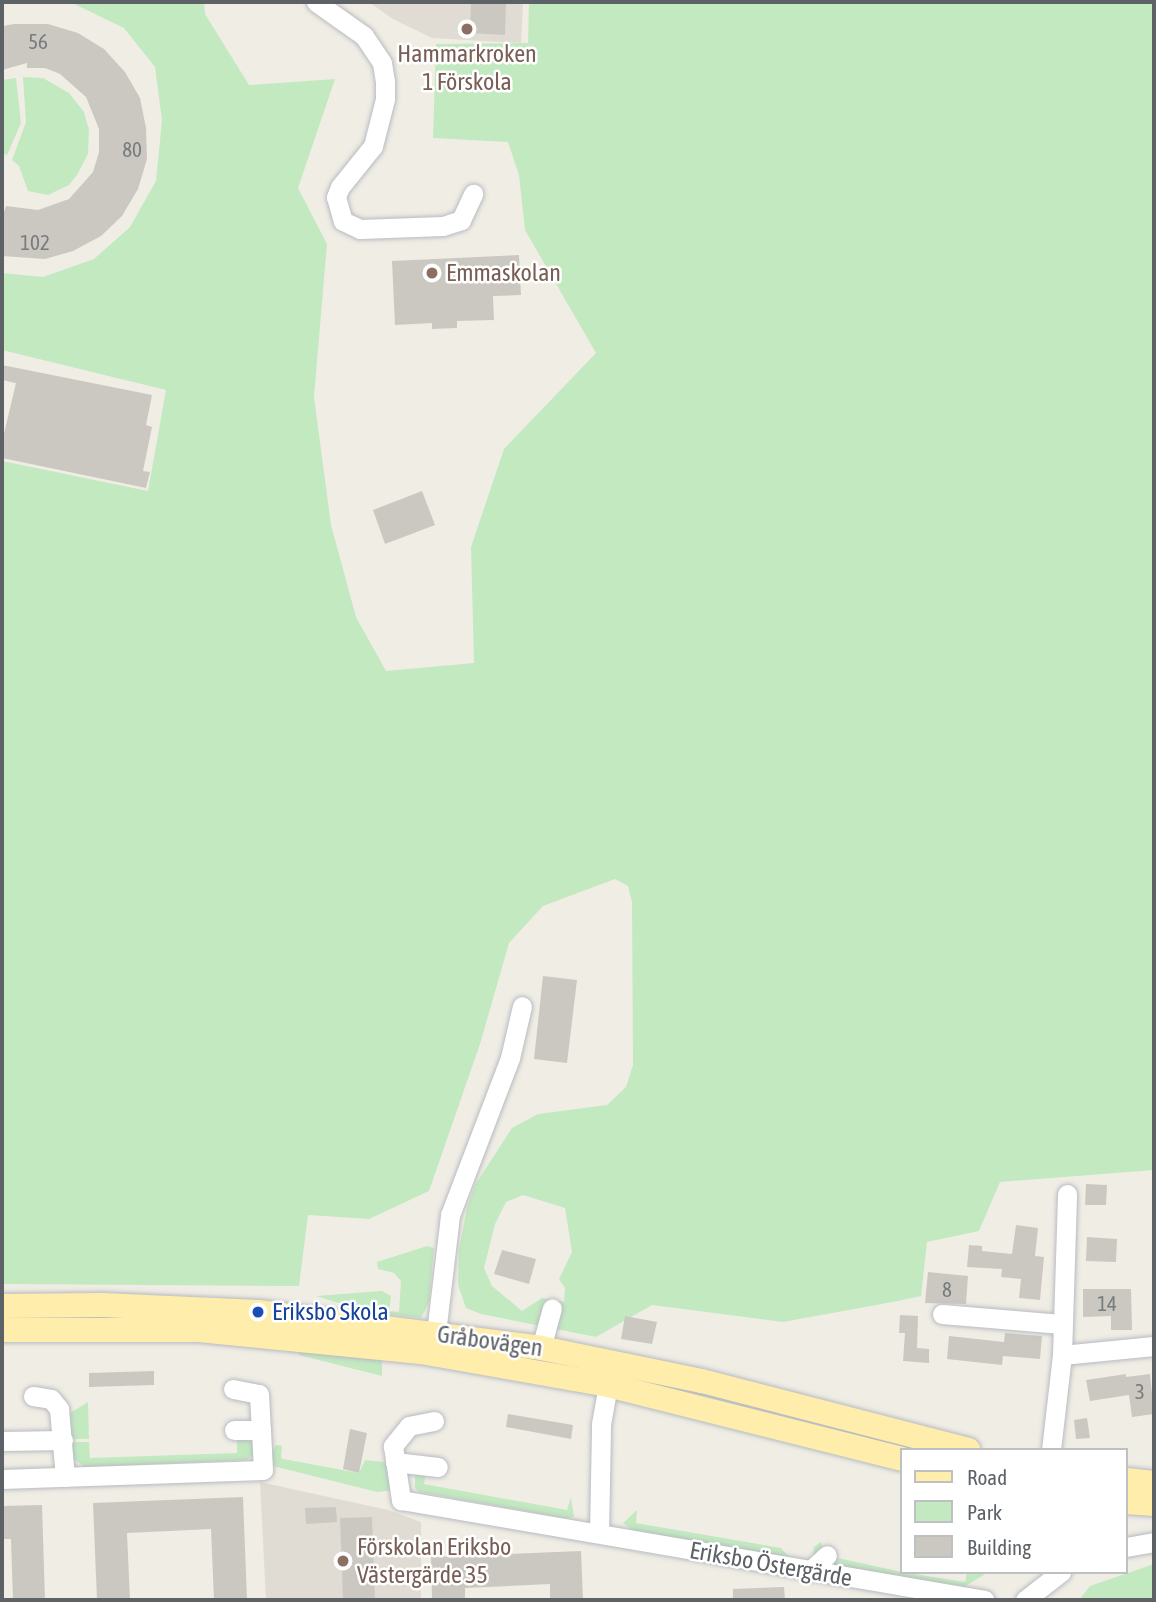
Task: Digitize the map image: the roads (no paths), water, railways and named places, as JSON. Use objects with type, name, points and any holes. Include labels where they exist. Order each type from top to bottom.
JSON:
[{"type":"main road","name":"Gråbovägen","points":[[2,1306],[103,1305],[222,1310],[803,1405],[961,1448]]},
{"type":"main road","name":"Gråbovägen","points":[[2,1330],[199,1329],[541,1348],[610,1373],[900,1458]]},
{"type":"main road","points":[[1128,1480],[1154,1483]]},
{"type":"main road","points":[[1128,1502],[1154,1504]]},
{"type":"street","points":[[316,2],[364,36],[383,63],[385,99],[373,146],[336,197],[343,221],[360,229],[443,226],[461,220],[473,194]]},
{"type":"street","points":[[429,1342],[450,1215],[510,1058],[522,1006]]},
{"type":"street","points":[[1051,1448],[1062,1355],[1067,1194]]},
{"type":"street","points":[[541,1348],[552,1308]]},
{"type":"street","points":[[943,1314],[1062,1324]]},
{"type":"street","points":[[1062,1355],[1154,1346]]},
{"type":"street","points":[[599,1533],[601,1424],[610,1373]]},
{"type":"street","points":[[2,1479],[263,1470],[259,1394],[233,1389]]},
{"type":"street","points":[[33,1396],[51,1399],[59,1409],[65,1477]]},
{"type":"street","name":"Eriksbo Östergärde","points":[[434,1421],[409,1426],[393,1446],[401,1500],[985,1600]]},
{"type":"street","points":[[234,1430],[261,1430]]},
{"type":"street","points":[[2,1441],[63,1440]]},
{"type":"street","points":[[395,1462],[438,1467]]},
{"type":"street","points":[[1128,1547],[1154,1542]]},
{"type":"street","points":[[810,1571],[827,1555]]},
{"type":"street","points":[[1025,1600],[1058,1574]]},
{"type":"place","name":"Hammarkroken 1 Förskola","points":[[467,29]]},
{"type":"place","name":"Emmaskolan","points":[[432,273]]},
{"type":"place","name":"Eriksbo Skola","points":[[258,1312]]},
{"type":"place","name":"Förskolan Eriksbo Västergärde 35","points":[[343,1561]]}]
